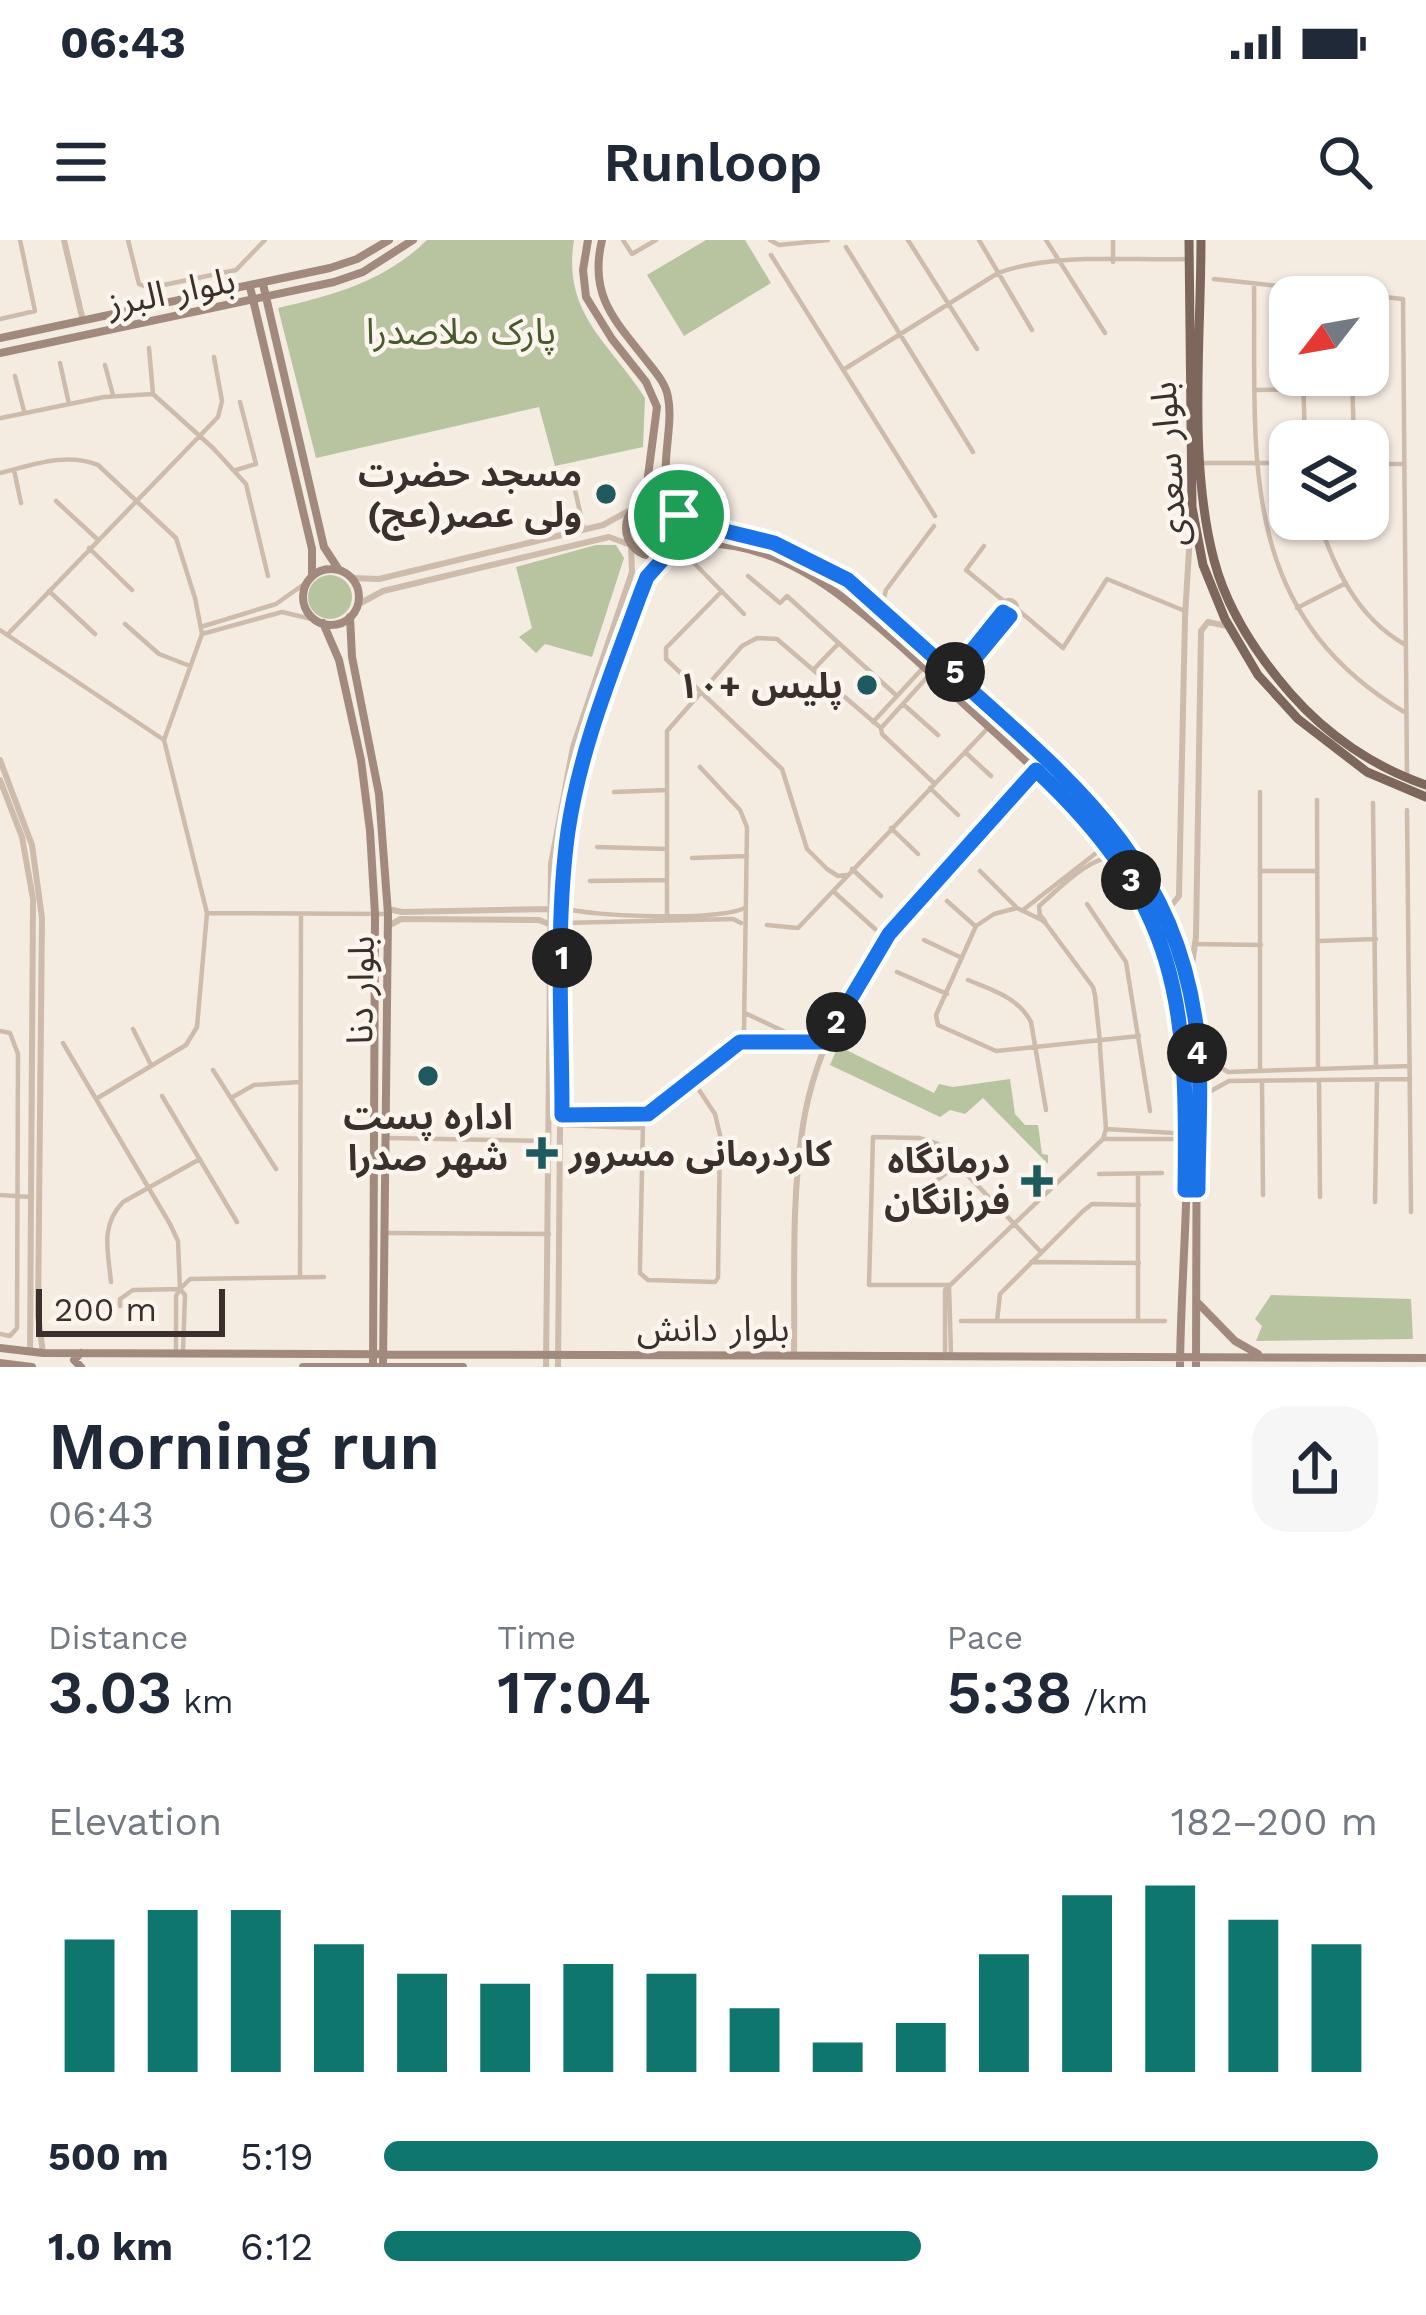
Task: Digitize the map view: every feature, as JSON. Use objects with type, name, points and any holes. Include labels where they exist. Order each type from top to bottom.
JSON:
[{"type":"main road","name":"بلوار البرز","points":[[0,338],[263,284],[357,259],[389,240]]},
{"type":"main road","name":"بلوار البرز","points":[[0,352],[266,299],[363,272],[413,240]]},
{"type":"main road","points":[[588,240],[583,270],[586,298],[646,382],[657,407],[647,484],[626,530],[631,545],[643,554],[666,554],[682,532],[665,478],[668,395],[600,293],[597,268],[602,240]]},
{"type":"main road","name":"بلوار سعدی","points":[[1189,240],[1195,259],[1201,463],[1214,562],[1237,619],[1268,668],[1306,711],[1339,738],[1426,784]]},
{"type":"main road","name":"بلوار سعدی","points":[[1201,240],[1195,259],[1192,507],[1203,565],[1228,626],[1258,675],[1298,719],[1367,772],[1426,797]]},
{"type":"main road","points":[[250,287],[312,549],[303,598],[319,622],[337,624],[350,617],[358,591],[324,547],[263,284]]},
{"type":"main road","points":[[232,290],[238,300],[235,305]]},
{"type":"main road","points":[[634,508],[658,500],[688,522],[774,543],[848,580],[1110,823],[1134,855],[1160,904],[1189,985],[1198,1098],[1196,1363]]},
{"type":"main road","points":[[675,547],[718,542],[808,572],[927,670],[1036,770],[1118,857],[1148,910],[1175,988],[1182,1032],[1186,1146],[1180,1362]]},
{"type":"main road","points":[[768,556],[774,543]]},
{"type":"main road","points":[[310,579],[325,569],[339,570]]},
{"type":"main road","name":"بلوار دنا","points":[[350,617],[352,657],[379,794],[388,912],[387,1233],[378,1353],[373,1366]]},
{"type":"main road","name":"بلوار دنا","points":[[319,622],[339,660],[361,760],[375,914],[378,1353],[383,1366]]},
{"type":"main road","points":[[1185,1190],[1198,1190]]},
{"type":"main road","points":[[1197,1302],[1235,1341],[1265,1357]]},
{"type":"main road","name":"بلوار دانش","points":[[0,1348],[44,1353],[378,1353],[546,1362],[794,1354],[1196,1363],[1265,1357],[1426,1358]]},
{"type":"main road","points":[[0,1363],[30,1367],[30,1352]]},
{"type":"main road","points":[[44,1353],[45,1367]]},
{"type":"main road","points":[[82,1353],[74,1360],[82,1367]]},
{"type":"main road","points":[[303,1367],[461,1367]]},
{"type":"street","points":[[0,319],[35,311],[20,240]]},
{"type":"street","points":[[64,240],[83,321]]},
{"type":"street","points":[[128,240],[139,284],[149,288],[236,270],[262,243],[252,240]]},
{"type":"street","points":[[623,240],[632,254],[656,240]]},
{"type":"street","points":[[771,241],[779,245],[828,240]]},
{"type":"street","points":[[908,240],[977,349]]},
{"type":"street","points":[[979,240],[1032,330]]},
{"type":"street","points":[[1046,240],[1105,332]]},
{"type":"street","points":[[1112,262],[1113,240]]},
{"type":"street","points":[[846,247],[973,452]]},
{"type":"street","points":[[771,255],[935,516]]},
{"type":"street","points":[[843,370],[998,273],[1017,266],[1195,259]]},
{"type":"street","points":[[1214,279],[1269,285]]},
{"type":"street","points":[[1254,283],[1256,463],[1264,528],[1280,574],[1297,608],[1345,671],[1406,713]]},
{"type":"street","points":[[1389,298],[1403,299],[1407,778]]},
{"type":"street","points":[[148,348],[153,394]]},
{"type":"street","points":[[164,740],[3,633],[218,416],[222,401],[214,357]]},
{"type":"street","points":[[60,363],[69,404]]},
{"type":"street","points":[[105,365],[113,395]]},
{"type":"street","points":[[15,376],[24,413]]},
{"type":"street","points":[[1255,390],[1269,390]]},
{"type":"street","points":[[1,418],[113,395],[153,394],[246,484],[268,576]]},
{"type":"street","points":[[235,470],[256,464],[240,402]]},
{"type":"street","points":[[0,473],[66,458],[98,465],[182,549],[202,630],[164,740],[207,913],[197,1027],[187,1045],[96,1099]]},
{"type":"street","points":[[1201,463],[1269,463]]},
{"type":"street","points":[[1389,464],[1404,464]]},
{"type":"street","points":[[14,470],[21,502]]},
{"type":"street","points":[[574,485],[584,529]]},
{"type":"street","points":[[56,501],[98,539]]},
{"type":"street","points":[[1160,904],[1171,906],[1179,896],[1192,507]]},
{"type":"street","points":[[351,578],[379,578],[603,525],[634,508]]},
{"type":"street","points":[[881,609],[886,590],[934,526]]},
{"type":"street","points":[[357,605],[383,591],[609,537],[631,545],[632,572],[582,716],[563,787],[551,864],[546,1362]]},
{"type":"street","points":[[1327,540],[1346,583],[1382,632],[1406,646]]},
{"type":"street","points":[[984,546],[965,570],[1005,602],[1015,603],[1063,648],[1107,579],[1186,611]]},
{"type":"street","points":[[89,548],[132,590]]},
{"type":"street","points":[[558,1362],[562,908],[569,827],[585,751],[640,595],[647,577],[666,554]]},
{"type":"street","points":[[693,562],[744,614]]},
{"type":"street","points":[[748,575],[780,603],[787,596],[897,696]]},
{"type":"street","points":[[202,630],[276,604],[310,579]]},
{"type":"street","points":[[1297,608],[1346,583]]},
{"type":"street","points":[[49,591],[94,634]]},
{"type":"street","points":[[722,591],[667,648],[665,659],[782,769],[806,849],[838,876],[849,872]]},
{"type":"street","points":[[1005,602],[1006,614]]},
{"type":"street","points":[[953,674],[962,664],[967,668],[1006,614],[1017,609]]},
{"type":"street","points":[[202,630],[282,612],[319,622]]},
{"type":"street","points":[[1189,985],[1195,944],[1201,631],[1208,622],[1228,626]]},
{"type":"street","points":[[124,624],[159,654],[190,666]]},
{"type":"street","points":[[667,914],[667,731],[742,646],[758,638],[777,639],[880,728],[958,815]]},
{"type":"street","points":[[813,670],[839,643]]},
{"type":"street","points":[[873,722],[927,670]]},
{"type":"street","points":[[880,728],[927,670]]},
{"type":"street","points":[[903,704],[938,735]]},
{"type":"street","points":[[767,925],[798,928],[989,727]]},
{"type":"street","points":[[964,752],[991,776]]},
{"type":"street","points":[[0,760],[32,845],[40,896],[30,1352]]},
{"type":"street","points":[[693,1081],[719,1123],[718,1278],[715,1282],[655,1282],[644,1278],[640,1265],[641,1129],[648,1114],[740,1042],[746,1013],[747,826],[740,810],[700,767]]},
{"type":"street","points":[[794,1354],[796,1186],[803,1121],[825,1042],[889,934],[1036,770]]},
{"type":"street","points":[[0,780],[22,837],[33,899],[38,1315],[44,1353]]},
{"type":"street","points":[[614,792],[667,790]]},
{"type":"street","points":[[1260,792],[1260,1071]]},
{"type":"street","points":[[1317,800],[1318,1069]]},
{"type":"street","points":[[1373,803],[1376,1066]]},
{"type":"street","points":[[1407,810],[1411,1211]]},
{"type":"street","points":[[891,828],[918,854]]},
{"type":"street","points":[[1101,836],[1100,850],[1020,909],[994,914],[976,926],[937,1016],[938,1025],[995,1052],[1139,1036]]},
{"type":"street","points":[[597,847],[667,849]]},
{"type":"street","points":[[692,858],[747,856]]},
{"type":"street","points":[[1041,1252],[1015,1224],[958,1164],[938,1144],[919,1138],[874,1137],[870,1143],[869,1285],[949,1285],[1015,1224],[1103,1139],[1093,987],[1042,918],[1039,906],[1104,856],[1118,857]]},
{"type":"street","points":[[980,871],[1020,909],[1042,918]]},
{"type":"street","points":[[1261,871],[1317,871]]},
{"type":"street","points":[[849,872],[881,896]]},
{"type":"street","points":[[590,881],[667,880]]},
{"type":"street","points":[[833,891],[875,929]]},
{"type":"street","points":[[947,901],[976,926]]},
{"type":"street","points":[[1087,904],[1126,962],[1150,1111]]},
{"type":"street","points":[[562,908],[583,914],[733,914],[745,908]]},
{"type":"street","points":[[207,913],[550,909]]},
{"type":"street","points":[[300,1277],[301,915]]},
{"type":"street","points":[[388,926],[401,919],[539,920],[550,924]]},
{"type":"street","points":[[562,923],[733,919],[744,924]]},
{"type":"street","points":[[1318,940],[1376,939]]},
{"type":"street","points":[[924,940],[963,958]]},
{"type":"street","points":[[1195,944],[1262,945]]},
{"type":"street","points":[[897,972],[946,994]]},
{"type":"street","points":[[968,980],[1011,998],[1025,1010],[1037,1048],[1046,1110]]},
{"type":"street","points":[[746,1013],[809,1043]]},
{"type":"street","points":[[133,1029],[151,1065]]},
{"type":"street","points":[[0,1031],[10,1034],[18,1054],[17,1328],[10,1336],[0,1334]]},
{"type":"street","points":[[740,1042],[825,1042]]},
{"type":"street","points":[[63,1043],[178,1241],[180,1288],[185,1295],[179,1352]]},
{"type":"street","points":[[1197,1053],[1228,1072],[1410,1066]]},
{"type":"street","points":[[213,1070],[276,1169]]},
{"type":"street","points":[[1375,1202],[1377,1079]]},
{"type":"street","points":[[1198,1098],[1228,1081],[1410,1079]]},
{"type":"street","points":[[1319,1080],[1320,1197]]},
{"type":"street","points":[[1262,1081],[1263,1195]]},
{"type":"street","points":[[231,1098],[254,1085],[299,1082]]},
{"type":"street","points":[[162,1096],[237,1222]]},
{"type":"street","points":[[562,1115],[648,1114]]},
{"type":"street","points":[[562,1125],[641,1129]]},
{"type":"street","points":[[1106,1130],[1174,1132],[1186,1125]]},
{"type":"street","points":[[386,1138],[549,1141]]},
{"type":"street","points":[[1103,1139],[1177,1139],[1186,1146]]},
{"type":"street","points":[[111,1282],[106,1227],[123,1202],[200,1159]]},
{"type":"street","points":[[935,1214],[933,1188],[958,1164]]},
{"type":"street","points":[[1100,1174],[1162,1174]]},
{"type":"street","points":[[1138,1174],[1138,1321]]},
{"type":"street","points":[[0,1195],[36,1197]]},
{"type":"street","points":[[997,1322],[1000,1294],[1092,1204],[1139,1204]]},
{"type":"street","points":[[387,1233],[549,1234]]},
{"type":"street","points":[[1031,1262],[1138,1262]]},
{"type":"street","points":[[120,1306],[120,1299],[133,1290],[180,1288],[190,1279],[323,1277]]},
{"type":"street","points":[[948,1355],[949,1285]]},
{"type":"street","points":[[961,1322],[1165,1321]]},
{"type":"green space","name":"پارک ملاصدرا","points":[[427,240],[574,240],[572,266],[582,308],[645,398],[643,447],[555,466],[539,407],[316,458],[278,308],[339,292],[376,276]]},
{"type":"green space","points":[[706,240],[745,240],[771,283],[684,336],[647,275]]},
{"type":"green space","points":[[654,505],[669,511],[675,526],[669,541],[654,547],[639,541],[633,526],[639,511]]},
{"type":"green space","points":[[596,545],[616,545],[624,558],[592,657],[545,644],[536,653],[519,637],[532,628],[516,567]]},
{"type":"green space","points":[[330,575],[345,582],[352,597],[345,612],[330,619],[315,612],[308,597],[315,582]]},
{"type":"green space","points":[[838,1046],[934,1093],[939,1084],[953,1087],[1010,1079],[1015,1114],[1025,1125],[1038,1125],[1048,1164],[983,1098],[965,1114],[950,1110],[940,1117],[830,1065]]},
{"type":"green space","points":[[1271,1295],[1411,1299],[1413,1339],[1256,1341],[1262,1326],[1255,1319]]},
{"type":"place","name":"مسجد حضرت ولی عصر(عج)","points":[[606,494]]},
{"type":"place","name":"پلیس +۱۰","points":[[867,685]]},
{"type":"place","name":"اداره پست شهر صدرا","points":[[428,1076]]},
{"type":"place","name":"کاردرمانی مسرور","points":[[542,1153]]},
{"type":"place","name":"درمانگاه فرزانگان","points":[[1037,1181]]},
{"type":"route","points":[[679,515],[680,540],[647,577],[594,720],[576,789],[562,896],[562,1115],[648,1114],[740,1042],[825,1042],[889,934],[1036,770],[1099,832],[1122,862],[1164,950],[1182,1032],[1185,1190],[1198,1190],[1197,1030],[1178,944],[1160,904],[1134,855],[1110,823],[953,674],[1003,612],[1010,616],[967,668],[962,664],[953,674],[848,580],[774,543],[688,522],[679,515]]}]
